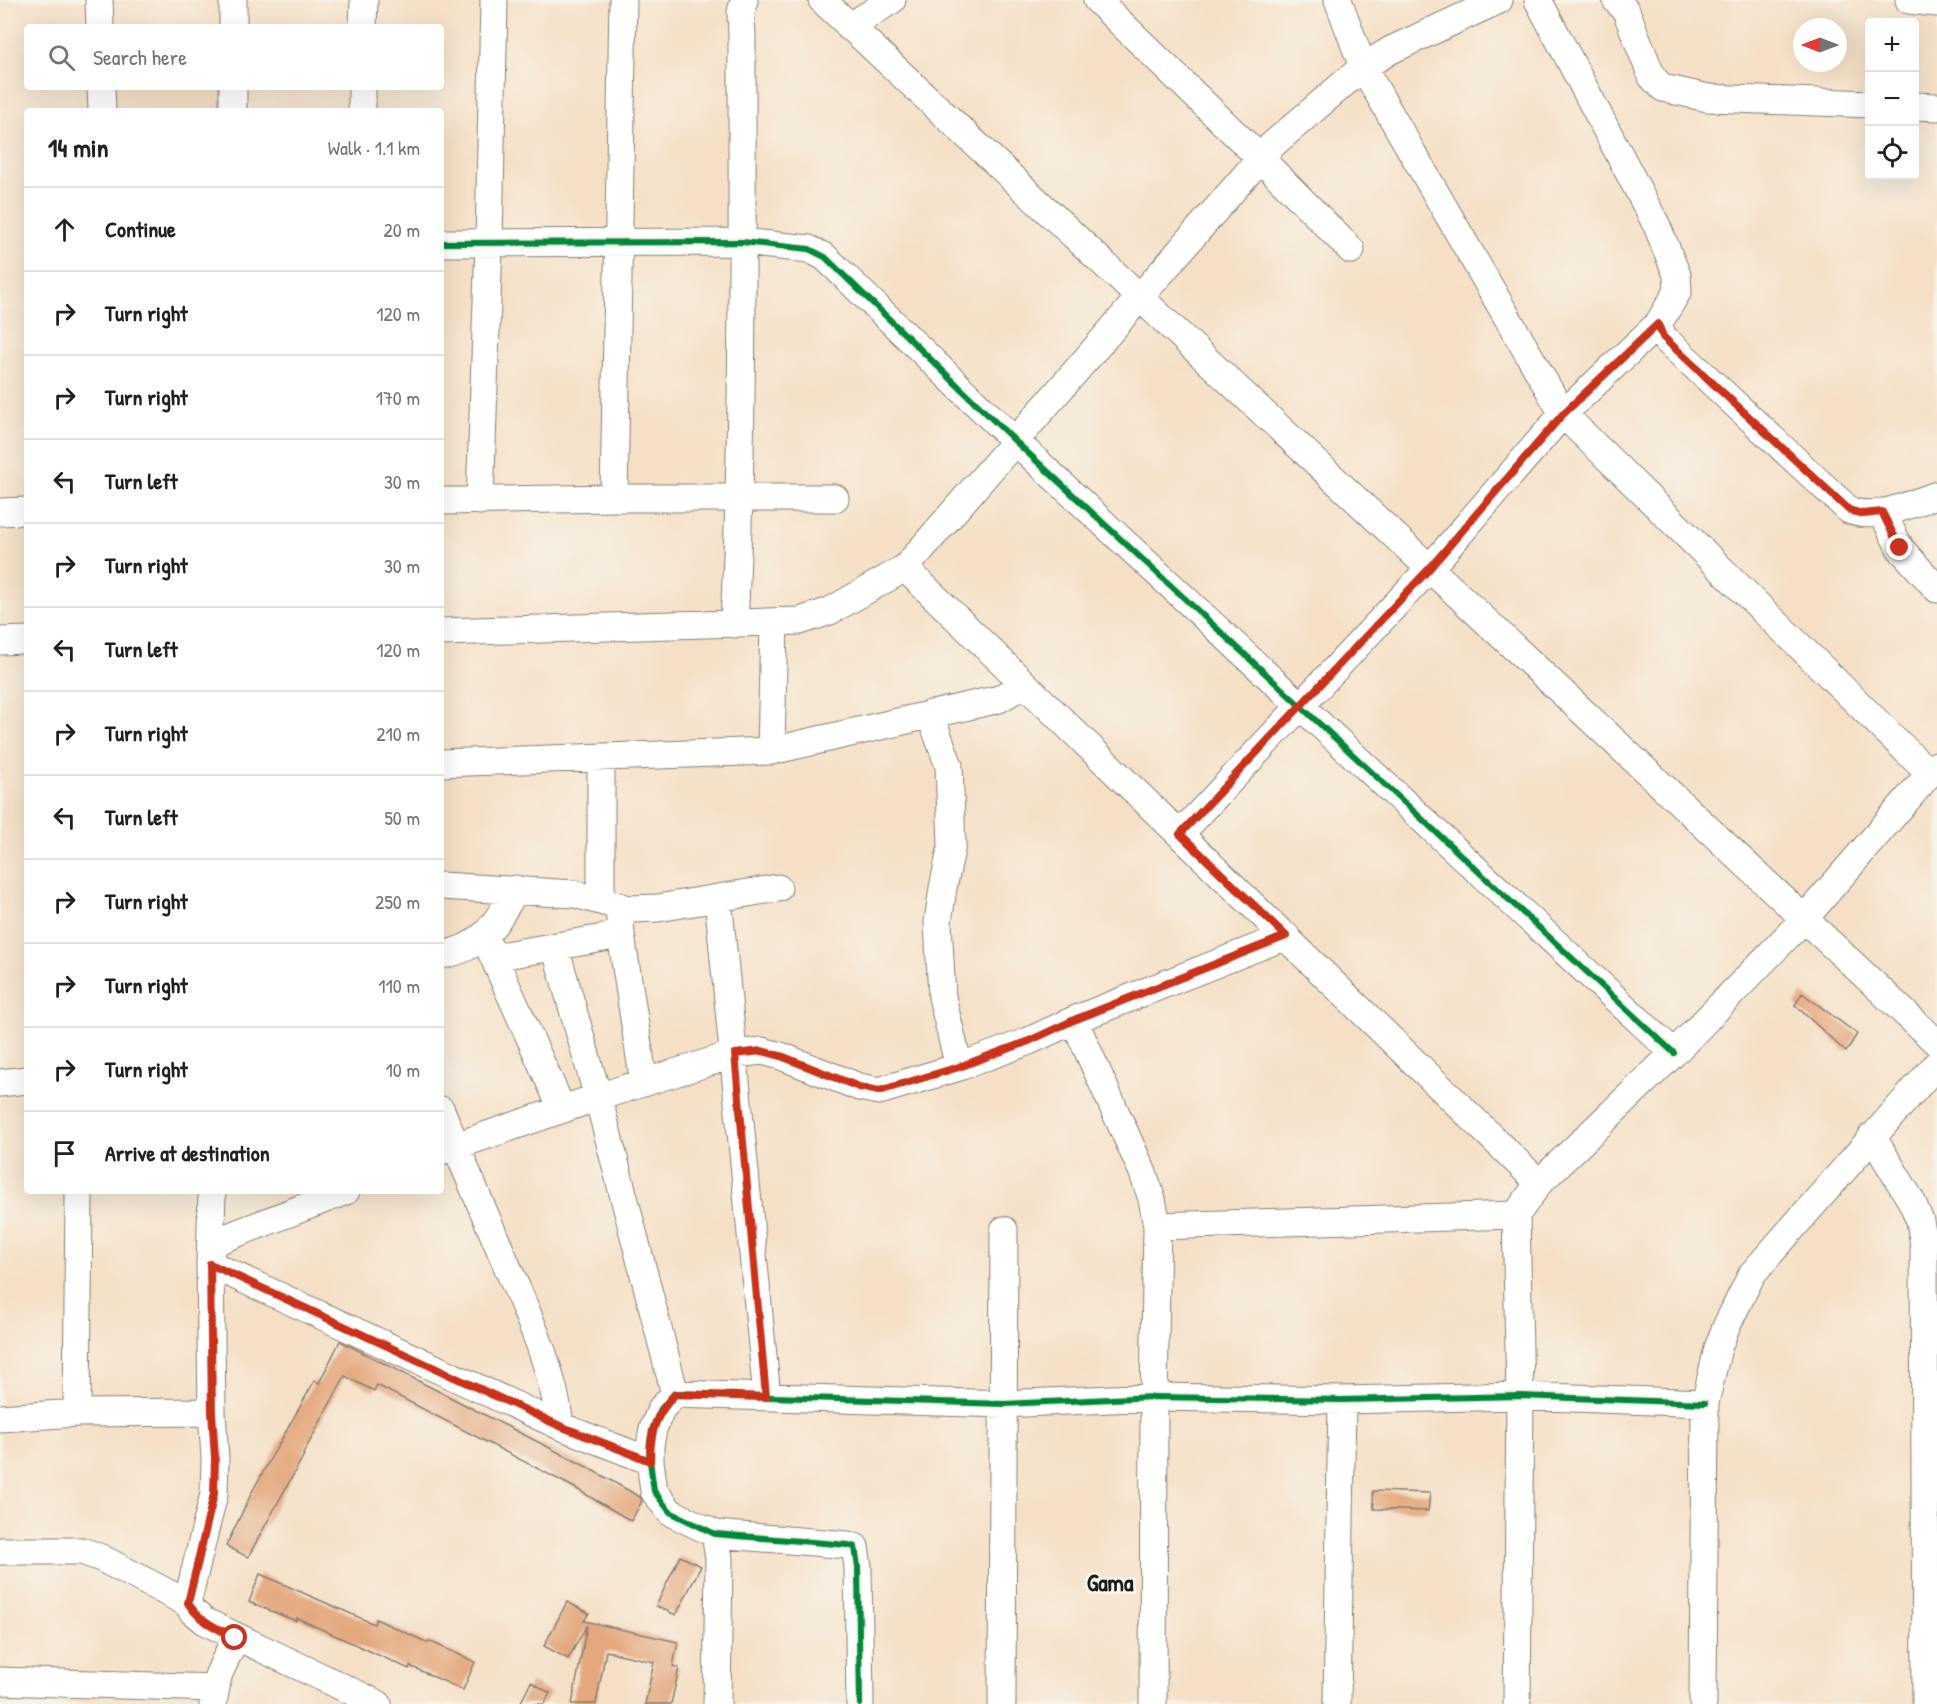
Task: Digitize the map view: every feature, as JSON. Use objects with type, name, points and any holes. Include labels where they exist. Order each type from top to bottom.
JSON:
[{"type":"street","points":[[99,0],[100,24]]},
{"type":"street","points":[[233,0],[233,24]]},
{"type":"street","points":[[363,24],[364,0]]},
{"type":"street","points":[[480,501],[494,0]]},
{"type":"street","points":[[614,498],[623,0]]},
{"type":"street","points":[[734,624],[740,499],[741,12],[744,0]]},
{"type":"street","points":[[822,0],[1937,1043]]},
{"type":"street","points":[[849,27],[892,0]]},
{"type":"street","points":[[1097,0],[1351,250]]},
{"type":"street","points":[[1338,0],[1363,67],[1563,414],[1933,769],[1804,919],[1674,1053],[1539,1183],[1516,1215],[1520,1396],[1517,1704]]},
{"type":"street","points":[[444,632],[800,621],[830,611],[905,568],[1271,146],[1363,67],[1391,50],[1499,0]]},
{"type":"street","points":[[1909,0],[1937,3]]},
{"type":"street","points":[[1180,834],[1429,569],[1563,414],[1658,324],[1678,291],[1677,275],[1657,226],[1543,1]]},
{"type":"street","points":[[1627,4],[1652,77],[1663,88],[1708,98],[1865,104]]},
{"type":"street","points":[[102,90],[102,108]]},
{"type":"street","points":[[233,90],[234,108]]},
{"type":"street","points":[[362,90],[362,108]]},
{"type":"street","points":[[1919,106],[1937,106]]},
{"type":"street","points":[[444,243],[742,242],[809,249],[825,257],[1016,441],[1674,1053]]},
{"type":"street","points":[[1658,324],[1663,337],[1849,510],[1863,514],[1882,512],[1937,495]]},
{"type":"street","points":[[444,501],[835,498]]},
{"type":"street","points":[[0,512],[24,511]]},
{"type":"street","points":[[1882,512],[1900,548],[1937,590]]},
{"type":"street","points":[[905,568],[1539,1183]]},
{"type":"street","points":[[771,751],[774,622]]},
{"type":"street","points":[[0,641],[24,640]]},
{"type":"street","points":[[444,763],[771,751],[999,699],[1024,684]]},
{"type":"street","points":[[930,714],[949,766],[952,844],[938,922],[942,997],[959,1067]]},
{"type":"street","points":[[602,757],[610,903],[621,935],[644,1083]]},
{"type":"street","points":[[444,886],[574,894],[629,909],[658,908],[778,888]]},
{"type":"street","points":[[516,890],[490,931],[489,946],[562,1109]]},
{"type":"street","points":[[718,898],[735,1054],[766,1397]]},
{"type":"street","points":[[444,954],[474,943],[489,946],[555,947],[621,935]]},
{"type":"street","points":[[448,1149],[598,1096],[735,1054],[762,1051],[781,1056],[859,1087],[879,1091],[959,1067],[1029,1041],[1074,1020],[1286,936]]},
{"type":"street","points":[[555,947],[598,1096],[675,1394]]},
{"type":"street","points":[[1074,1020],[1143,1173],[1152,1199],[1157,1226],[1153,1704]]},
{"type":"street","points":[[1703,1704],[1705,1402],[1718,1348],[1752,1274],[1937,1064]]},
{"type":"street","points":[[0,1083],[24,1080]]},
{"type":"street","points":[[444,1127],[448,1149],[519,1293],[546,1364],[557,1402],[560,1426]]},
{"type":"street","points":[[1872,1136],[1912,1202],[1920,1221],[1924,1245],[1926,1704]]},
{"type":"street","points":[[77,1413],[79,1194]]},
{"type":"street","points":[[188,1603],[214,1494],[212,1194]]},
{"type":"street","points":[[211,1254],[340,1194]]},
{"type":"street","points":[[1157,1226],[1516,1215]]},
{"type":"street","points":[[1002,1704],[1005,1230]]},
{"type":"street","points":[[211,1254],[560,1426],[650,1461]]},
{"type":"street","points":[[860,1704],[858,1567],[855,1547],[715,1534],[670,1512],[654,1491],[650,1461],[653,1429],[661,1409],[675,1394],[1005,1404],[1154,1397],[1342,1400],[1520,1396],[1705,1402]]},
{"type":"street","points":[[1337,1704],[1342,1400]]},
{"type":"street","points":[[0,1418],[77,1413],[212,1412]]},
{"type":"street","points":[[715,1534],[719,1558],[717,1704]]},
{"type":"street","points":[[0,1551],[82,1551],[101,1558],[188,1603],[192,1611],[204,1621],[235,1638],[378,1704]]},
{"type":"street","points":[[0,1681],[214,1696],[235,1638]]},
{"type":"building","points":[[1802,993],[1857,1034],[1846,1052],[1795,1005]]},
{"type":"building","points":[[340,1341],[587,1467],[640,1497],[642,1501],[631,1521],[575,1488],[377,1385],[374,1391],[345,1376],[248,1557],[226,1546],[254,1488],[315,1380],[319,1383]]},
{"type":"building","points":[[1373,1491],[1430,1493],[1428,1511],[1374,1509]]},
{"type":"building","points":[[680,1556],[701,1566],[676,1615],[656,1606]]},
{"type":"building","points":[[260,1574],[374,1624],[376,1619],[475,1662],[463,1690],[410,1666],[409,1669],[297,1618],[296,1621],[249,1602]]},
{"type":"building","points":[[567,1602],[589,1613],[584,1621],[678,1642],[673,1666],[679,1668],[671,1704],[645,1704],[654,1662],[606,1651],[596,1704],[572,1704],[587,1625],[568,1659],[544,1646]]},
{"type":"building","points":[[531,1682],[550,1693],[544,1704],[520,1704]]},
{"type":"cycle path","points":[[444,243],[742,242],[809,249],[825,257],[1015,441],[1674,1053]]},
{"type":"cycle path","points":[[860,1704],[858,1567],[855,1547],[715,1534],[670,1512],[654,1491],[650,1446],[653,1429],[661,1409],[675,1394],[1005,1404],[1154,1397],[1342,1400],[1520,1396],[1705,1403]]},
{"type":"district","name":"Gama","points":[[1110,1582]]},
{"type":"route","points":[[235,1638],[204,1621],[192,1611],[188,1603],[214,1494],[210,1264],[560,1426],[650,1461],[653,1429],[661,1409],[675,1394],[766,1397],[735,1054],[762,1051],[781,1056],[859,1087],[879,1091],[959,1067],[1029,1041],[1074,1020],[1286,936],[1180,834],[1429,569],[1563,414],[1658,324],[1663,337],[1849,510],[1863,514],[1882,512],[1900,548]]}]
